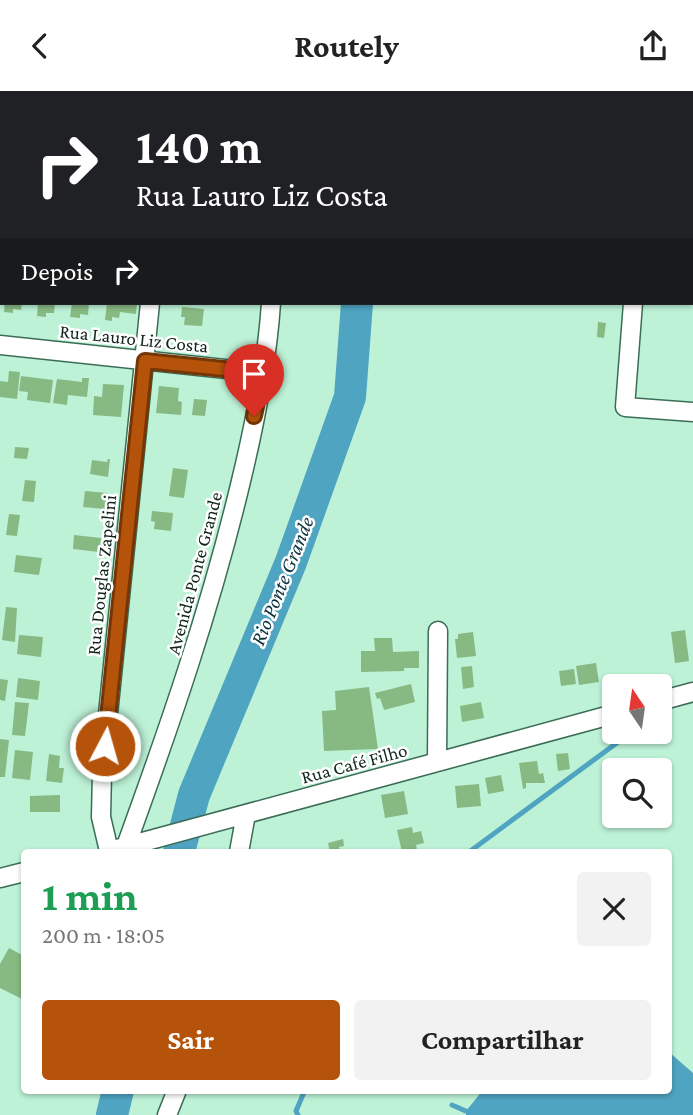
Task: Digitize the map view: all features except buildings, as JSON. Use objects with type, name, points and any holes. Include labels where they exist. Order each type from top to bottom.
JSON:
[{"type":"street","name":"Rua Douglas Zapelini","points":[[113,849],[102,817],[102,773],[150,305]]},
{"type":"street","name":"Avenida Ponte Grande","points":[[113,849],[182,692],[209,605],[246,460],[263,373],[271,305]]},
{"type":"street","points":[[633,305],[625,407],[693,412]]},
{"type":"street","name":"Rua Lauro Liz Costa","points":[[0,345],[263,373]]},
{"type":"street","points":[[437,762],[438,631]]},
{"type":"street","points":[[672,698],[693,692]]},
{"type":"street","name":"Rua Café Filho","points":[[117,849],[602,717]]},
{"type":"street","points":[[240,849],[246,814]]},
{"type":"street","points":[[0,878],[21,873]]},
{"type":"street","points":[[167,1115],[175,1094]]},
{"type":"water","points":[[672,1055],[693,1073],[693,1115],[466,1115],[466,1111],[480,1094],[672,1094]]},
{"type":"waterway","name":"Rio Ponte Grande","points":[[180,849],[194,795],[291,562],[350,397],[357,305]]},
{"type":"waterway","points":[[473,849],[615,744]]},
{"type":"waterway","name":"Rio Ponte Grande","points":[[112,1115],[117,1094]]},
{"type":"waterway","points":[[298,1115],[296,1111],[303,1094]]},
{"type":"waterway","points":[[452,1105],[475,1115]]},
{"type":"route","points":[[105,746],[145,361],[263,373],[254,416]]}]
